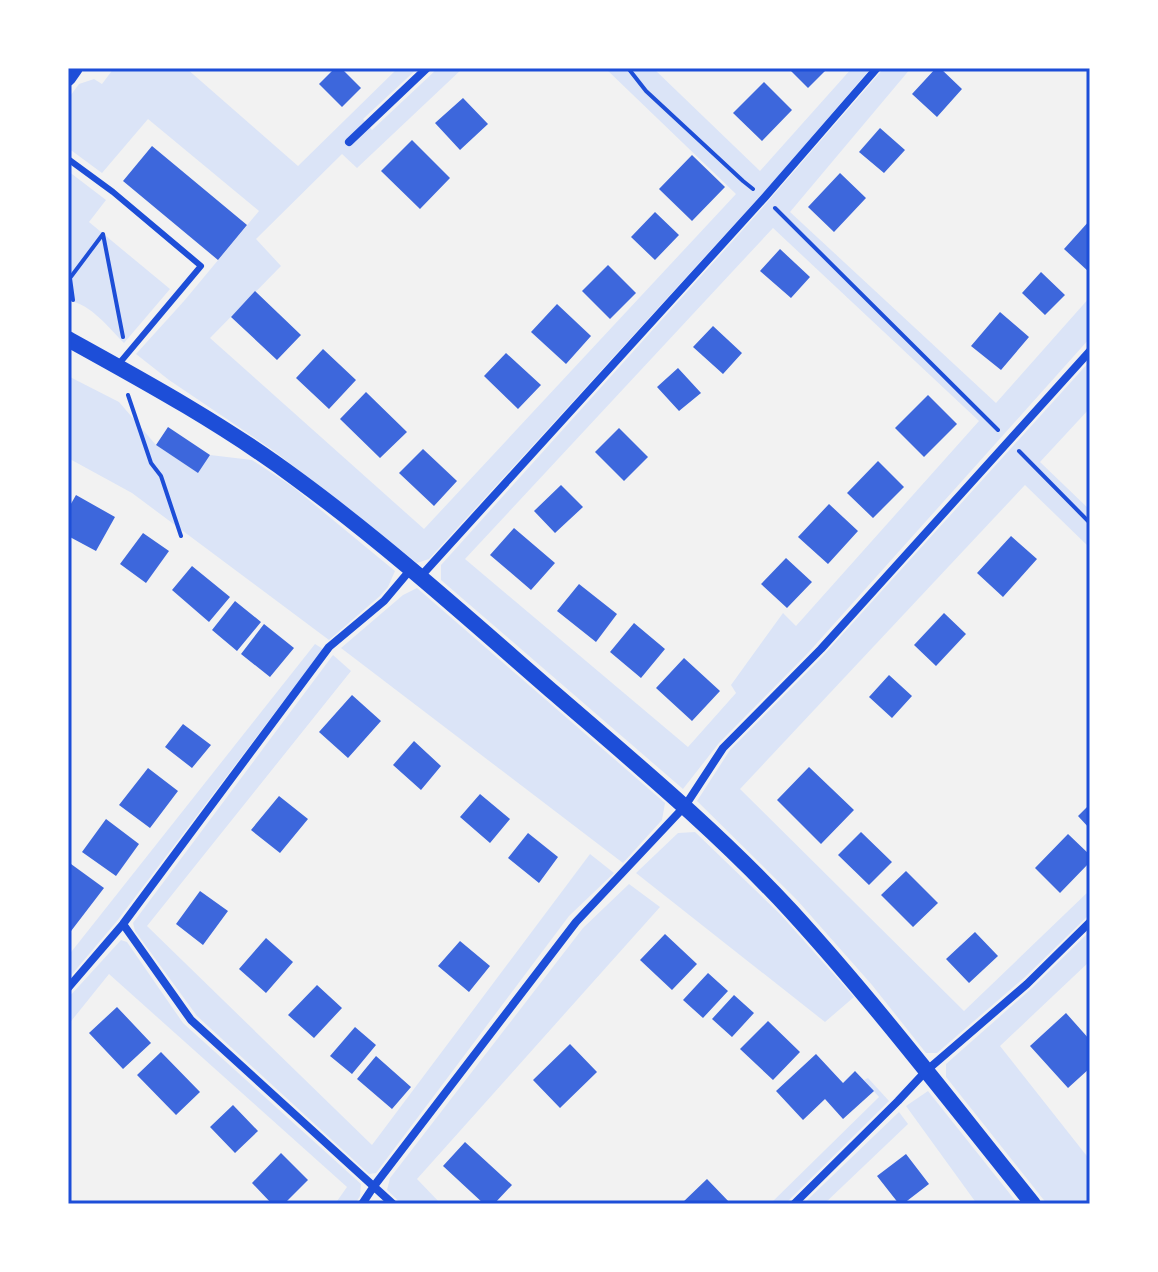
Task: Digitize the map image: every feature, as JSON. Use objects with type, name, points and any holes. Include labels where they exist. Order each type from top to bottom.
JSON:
[{"type":"main road","points":[[68,78],[75,68]]},
{"type":"main road","points":[[68,339],[261,453],[299,480],[416,573],[685,806],[788,908],[862,992],[1033,1204]]},
{"type":"street","points":[[349,142],[427,68]]},
{"type":"street","points":[[68,988],[123,924],[329,647],[416,573],[765,197],[877,68]]},
{"type":"street","points":[[362,1204],[576,922],[685,806],[723,748],[821,649],[1090,351]]},
{"type":"street","points":[[794,1204],[926,1071],[1027,984],[1090,922]]},
{"type":"street","points":[[123,924],[191,1020],[393,1204]]},
{"type":"lane","points":[[68,159],[113,192],[201,266],[117,366]]},
{"type":"path","points":[[628,68],[646,91],[743,181],[765,197],[1090,523]]},
{"type":"path","points":[[73,300],[70,278],[103,234]]},
{"type":"shaded area","points":[[114,68],[186,68],[298,166],[398,68],[418,68],[363,119],[372,130],[438,68],[463,68],[357,168],[342,154],[256,239],[281,266],[210,338],[424,529],[736,194],[605,68],[653,68],[760,171],[852,68],[871,68],[772,183],[429,559],[417,563],[274,451],[136,354],[259,211],[148,119],[102,173],[68,148],[68,99],[79,84],[94,79],[102,84]]},
{"type":"shaded area","points":[[884,68],[911,68],[790,212],[996,403],[1090,297],[1090,338],[808,653],[719,743],[683,789],[441,580],[441,565]],"holes":[[[773,228],[979,421],[796,626],[783,613],[731,685],[736,693],[688,747],[465,559]]]},
{"type":"shaded area","points":[[68,171],[106,200],[89,222],[170,289],[124,343],[92,312],[68,300]]},
{"type":"shaded area","points":[[1090,361],[1090,408],[1040,462],[1090,510],[1090,548],[1025,485],[740,789],[964,1011],[1090,890],[1090,914],[1025,977],[937,1053],[926,1053],[872,985],[797,900],[697,801],[730,750],[821,658]]},
{"type":"shaded area","points":[[68,376],[119,402],[156,445],[197,472],[210,455],[252,460],[293,487],[395,571],[388,587],[329,640],[132,493],[68,458]]},
{"type":"shaded area","points":[[417,588],[665,803],[662,820],[623,863],[341,648],[403,595]]},
{"type":"shaded area","points":[[315,644],[323,649],[117,921],[68,979],[68,956]]},
{"type":"shaded area","points":[[333,655],[351,671],[147,926],[372,1145],[590,854],[614,873],[569,916],[376,1173],[369,1174],[197,1016],[135,931],[133,923]]},
{"type":"shaded area","points":[[695,832],[780,914],[854,997],[825,1022],[636,873],[678,833]]},
{"type":"shaded area","points":[[629,884],[660,907],[417,1179],[441,1204],[402,1204],[387,1190],[390,1178],[583,928]]},
{"type":"shaded area","points":[[1090,931],[1090,961],[1000,1046],[1090,1160],[1090,1204],[1047,1204],[946,1077],[946,1064],[1032,988]]},
{"type":"shaded area","points":[[121,940],[127,942],[183,1023],[361,1184],[360,1196],[355,1204],[335,1204],[347,1187],[109,974],[68,1025],[68,998]]},
{"type":"shaded area","points":[[868,1078],[889,1101],[785,1204],[770,1204],[879,1097],[864,1080]]},
{"type":"shaded area","points":[[928,1091],[1018,1204],[977,1204],[906,1106]]},
{"type":"shaded area","points":[[899,1112],[908,1124],[824,1204],[803,1204]]},
{"type":"building","points":[[335,68],[341,68],[361,88],[342,107],[319,84]]},
{"type":"building","points":[[788,68],[828,68],[808,88]]},
{"type":"building","points":[[936,68],[940,68],[962,89],[937,117],[912,94]]},
{"type":"building","points":[[764,82],[792,110],[762,141],[733,113]]},
{"type":"building","points":[[463,98],[488,124],[460,150],[435,123]]},
{"type":"building","points":[[880,128],[905,150],[884,173],[859,152]]},
{"type":"building","points":[[412,140],[450,178],[420,209],[381,171]]},
{"type":"building","points":[[152,146],[247,225],[218,260],[123,181]]},
{"type":"building","points":[[692,155],[725,187],[692,221],[659,189]]},
{"type":"building","points":[[840,173],[866,198],[834,232],[808,207]]},
{"type":"building","points":[[655,212],[679,235],[655,260],[631,237]]},
{"type":"building","points":[[1090,220],[1090,270],[1089,272],[1064,249]]},
{"type":"building","points":[[780,249],[810,277],[791,298],[760,271]]},
{"type":"building","points":[[608,265],[636,293],[610,319],[582,291]]},
{"type":"building","points":[[1041,272],[1065,295],[1045,315],[1022,293]]},
{"type":"building","points":[[255,291],[301,335],[277,360],[231,317]]},
{"type":"building","points":[[557,304],[591,336],[566,364],[531,332]]},
{"type":"building","points":[[1000,312],[1029,337],[1001,370],[971,346]]},
{"type":"building","points":[[713,326],[742,353],[723,374],[693,347]]},
{"type":"building","points":[[323,349],[356,380],[329,409],[296,378]]},
{"type":"building","points":[[506,353],[541,385],[518,409],[484,376]]},
{"type":"building","points":[[678,368],[701,393],[679,411],[657,387]]},
{"type":"building","points":[[366,392],[407,432],[380,458],[340,419]]},
{"type":"building","points":[[928,395],[957,424],[924,457],[895,428]]},
{"type":"building","points":[[168,427],[210,455],[198,473],[156,445]]},
{"type":"building","points":[[619,428],[648,457],[624,481],[595,452]]},
{"type":"building","points":[[423,449],[457,481],[434,506],[399,473]]},
{"type":"building","points":[[878,461],[904,487],[873,518],[847,493]]},
{"type":"building","points":[[561,485],[583,507],[555,533],[534,511]]},
{"type":"building","points":[[76,495],[115,517],[96,551],[68,536],[68,509]]},
{"type":"building","points":[[829,504],[858,531],[828,564],[798,537]]},
{"type":"building","points":[[514,528],[555,563],[531,590],[490,555]]},
{"type":"building","points":[[143,533],[169,551],[146,583],[120,564]]},
{"type":"building","points":[[1011,536],[1037,559],[1003,597],[977,573]]},
{"type":"building","points":[[786,558],[812,582],[787,608],[761,584]]},
{"type":"building","points":[[192,566],[230,597],[209,622],[172,590]]},
{"type":"building","points":[[579,584],[617,614],[596,642],[557,611]]},
{"type":"building","points":[[235,601],[261,622],[237,651],[212,630]]},
{"type":"building","points":[[944,613],[966,634],[936,666],[914,645]]},
{"type":"building","points":[[634,623],[665,649],[641,678],[610,652]]},
{"type":"building","points":[[264,624],[294,648],[270,677],[241,654]]},
{"type":"building","points":[[684,658],[720,691],[692,721],[656,688]]},
{"type":"building","points":[[889,675],[912,696],[892,718],[869,697]]},
{"type":"building","points":[[352,695],[381,721],[348,758],[319,732]]},
{"type":"building","points":[[183,724],[211,745],[192,768],[165,747]]},
{"type":"building","points":[[414,741],[441,766],[421,790],[393,765]]},
{"type":"building","points":[[809,767],[854,810],[821,844],[777,800]]},
{"type":"building","points":[[148,768],[178,791],[150,828],[119,805]]},
{"type":"building","points":[[480,794],[510,819],[490,843],[460,817]]},
{"type":"building","points":[[279,796],[308,819],[280,853],[251,830]]},
{"type":"building","points":[[1090,804],[1090,829],[1078,816]]},
{"type":"building","points":[[106,819],[139,844],[116,876],[82,852]]},
{"type":"building","points":[[861,832],[892,862],[869,885],[838,855]]},
{"type":"building","points":[[528,833],[558,857],[539,883],[508,858]]},
{"type":"building","points":[[1068,834],[1090,855],[1090,862],[1060,893],[1035,868]]},
{"type":"building","points":[[71,864],[104,888],[68,935],[68,868]]},
{"type":"building","points":[[906,871],[938,903],[913,927],[881,895]]},
{"type":"building","points":[[200,891],[228,911],[203,945],[176,924]]},
{"type":"building","points":[[975,932],[998,956],[969,983],[946,959]]},
{"type":"building","points":[[665,934],[697,964],[672,990],[640,960]]},
{"type":"building","points":[[266,938],[293,962],[266,993],[239,969]]},
{"type":"building","points":[[460,941],[490,966],[469,992],[438,966]]},
{"type":"building","points":[[708,973],[728,991],[703,1018],[683,1000]]},
{"type":"building","points":[[317,985],[342,1008],[314,1038],[288,1015]]},
{"type":"building","points":[[734,995],[754,1013],[732,1037],[712,1019]]},
{"type":"building","points":[[117,1007],[151,1043],[123,1069],[89,1033]]},
{"type":"building","points":[[1066,1013],[1090,1040],[1090,1068],[1068,1088],[1030,1046]]},
{"type":"building","points":[[768,1021],[800,1052],[773,1080],[740,1049]]},
{"type":"building","points":[[355,1027],[376,1045],[352,1074],[330,1056]]},
{"type":"building","points":[[570,1044],[597,1072],[560,1108],[533,1080]]},
{"type":"building","points":[[161,1052],[200,1092],[176,1115],[137,1075]]},
{"type":"building","points":[[816,1054],[843,1083],[855,1071],[874,1091],[843,1119],[825,1099],[803,1120],[776,1091]]},
{"type":"building","points":[[376,1056],[411,1087],[392,1109],[357,1079]]},
{"type":"building","points":[[233,1105],[258,1131],[235,1153],[210,1127]]},
{"type":"building","points":[[465,1142],[512,1185],[494,1204],[484,1204],[443,1166]]},
{"type":"building","points":[[281,1153],[308,1180],[284,1204],[272,1204],[252,1183]]},
{"type":"building","points":[[906,1154],[929,1184],[899,1204],[877,1176]]},
{"type":"building","points":[[707,1179],[731,1204],[681,1204]]}]
